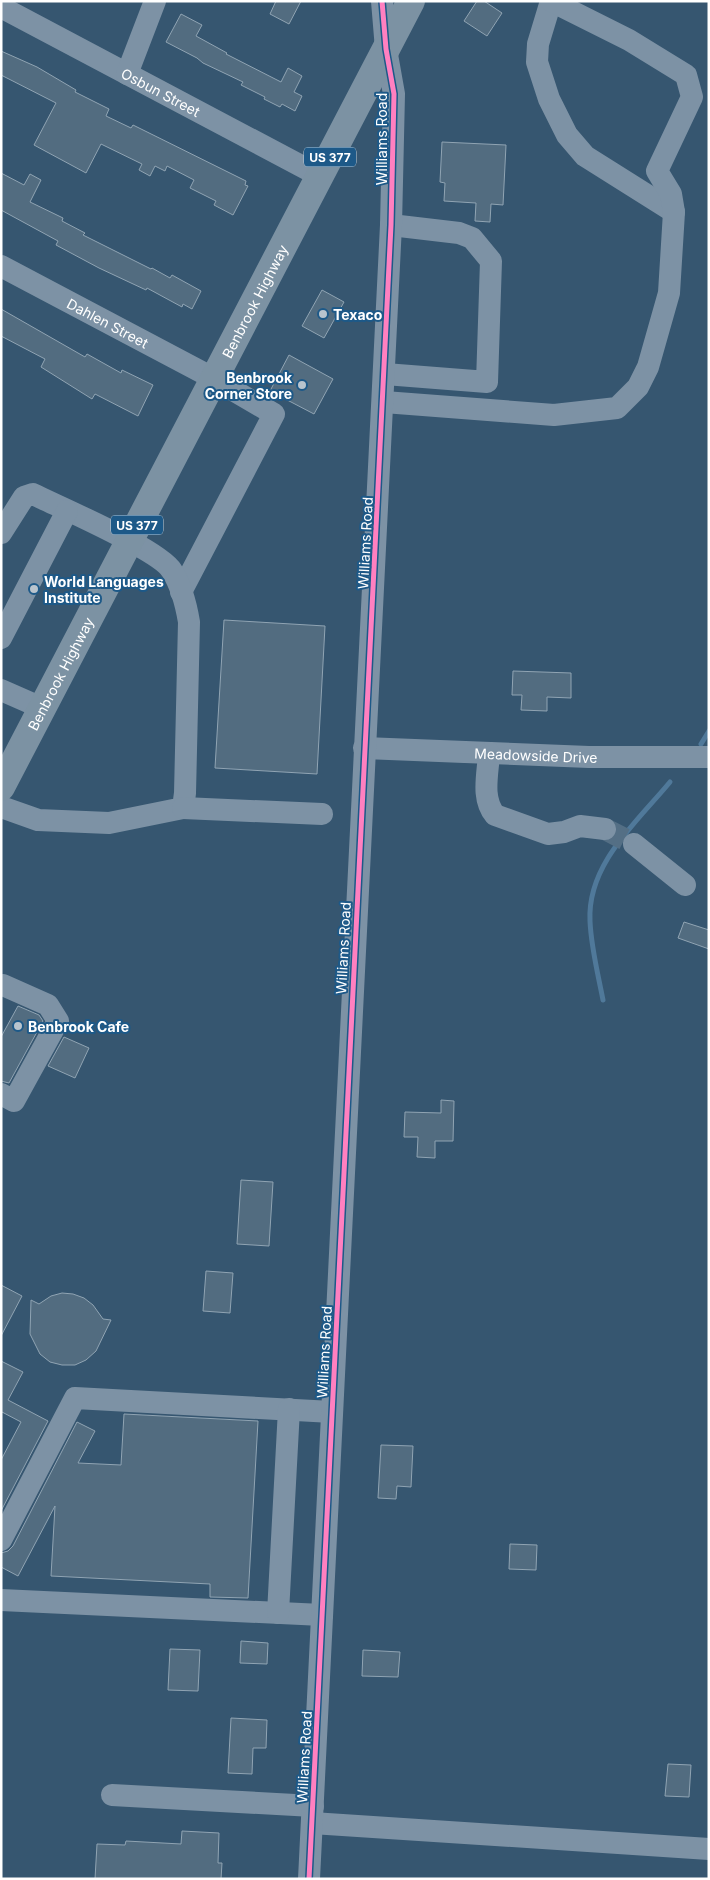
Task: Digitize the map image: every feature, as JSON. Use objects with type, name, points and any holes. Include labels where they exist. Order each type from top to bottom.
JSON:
[{"type":"main road","name":"Benbrook Highway","points":[[1,787],[126,540],[214,379],[411,1]]},
{"type":"street","points":[[127,74],[155,1]]},
{"type":"street","points":[[384,402],[554,415],[617,408],[638,387],[651,358],[669,293],[674,212],[671,194],[656,171],[692,97],[686,76],[629,40],[551,1],[538,44],[537,62],[549,99],[567,135],[585,156],[674,212]]},
{"type":"street","name":"Osbun Street","points":[[1,7],[320,176]]},
{"type":"street","name":"Williams Road","points":[[309,1879],[364,748],[384,402],[386,301],[391,225],[394,94],[386,49],[382,10]]},
{"type":"street","points":[[385,374],[486,382],[491,260],[472,238],[459,233],[391,225]]},
{"type":"street","name":"Dahlen Street","points":[[1,266],[214,379],[274,414],[181,592]]},
{"type":"street","points":[[1,533],[24,497],[32,494],[126,540],[172,569],[181,592],[189,622],[185,793],[183,808]]},
{"type":"street","points":[[1,638],[67,511]]},
{"type":"street","points":[[1,690],[42,708]]},
{"type":"street","name":"Meadowside Drive","points":[[364,748],[589,757],[709,757]]},
{"type":"street","points":[[489,753],[486,797],[489,809],[495,815],[548,834],[564,832],[580,826],[605,828]]},
{"type":"street","points":[[1,807],[38,820],[109,823],[183,808],[322,814]]},
{"type":"street","points":[[634,844],[685,884]]},
{"type":"street","points":[[1,1094],[14,1101],[58,1021],[48,1005],[2,986]]},
{"type":"street","points":[[1,1540],[75,1398],[332,1412]]},
{"type":"street","points":[[278,1613],[289,1409]]},
{"type":"street","points":[[1,1600],[322,1615]]},
{"type":"street","points":[[112,1795],[312,1815],[709,1849]]},
{"type":"building","points":[[276,1],[301,1],[289,24],[270,14]]},
{"type":"building","points":[[477,1],[484,1],[502,13],[487,36],[464,21]]},
{"type":"building","points":[[181,14],[202,25],[196,36],[226,54],[281,82],[288,68],[302,76],[294,92],[302,96],[295,111],[282,104],[280,107],[264,99],[265,97],[241,85],[243,82],[203,63],[166,42]]},
{"type":"building","points":[[1,51],[37,67],[76,90],[75,92],[109,109],[106,116],[131,128],[133,125],[246,181],[245,185],[248,186],[233,215],[214,205],[216,201],[190,188],[194,180],[167,166],[165,171],[155,166],[150,176],[139,170],[142,164],[101,144],[86,173],[34,145],[56,103],[1,75]]},
{"type":"building","points":[[442,142],[506,145],[503,205],[491,204],[490,222],[475,221],[476,203],[444,201],[445,183],[440,182]]},
{"type":"building","points":[[1,173],[24,185],[30,174],[41,180],[30,202],[63,218],[62,221],[85,233],[83,235],[170,278],[172,275],[201,291],[192,309],[183,304],[182,307],[147,288],[146,290],[99,268],[56,245],[58,241],[1,210]]},
{"type":"building","name":"Texaco","points":[[322,290],[344,302],[324,338],[302,326]]},
{"type":"building","points":[[1,309],[85,357],[87,354],[121,373],[122,370],[153,385],[138,416],[95,394],[92,399],[41,367],[45,359],[1,336]]},
{"type":"building","name":"Benbrook Corner Store","points":[[289,355],[333,379],[314,414],[270,391]]},
{"type":"building","points":[[224,620],[325,626],[317,774],[215,768]]},
{"type":"building","points":[[513,671],[571,673],[571,698],[547,697],[547,711],[521,710],[522,695],[512,695]]},
{"type":"building","points":[[684,922],[709,930],[709,949],[678,938]]},
{"type":"building","points":[[18,1006],[39,1015],[43,1021],[9,1083],[1,1081],[1,1037]]},
{"type":"building","points":[[64,1037],[89,1048],[75,1078],[48,1066]]},
{"type":"building","points":[[441,1100],[454,1101],[453,1141],[435,1141],[435,1158],[417,1157],[418,1137],[404,1137],[405,1112],[441,1113]]},
{"type":"building","points":[[241,1180],[273,1182],[269,1246],[237,1244]]},
{"type":"building","points":[[206,1271],[233,1273],[230,1313],[203,1311]]},
{"type":"building","points":[[1,1285],[22,1296],[1,1336]]},
{"type":"building","points":[[62,1293],[84,1298],[93,1305],[103,1319],[111,1320],[96,1351],[86,1360],[75,1365],[62,1365],[50,1362],[40,1354],[30,1334],[31,1300],[39,1304],[51,1296]]},
{"type":"building","points":[[1,1361],[23,1372],[8,1400],[48,1421],[1,1511],[1,1460],[21,1422],[2,1412],[1,1414]]},
{"type":"building","points":[[124,1414],[258,1421],[248,1598],[210,1597],[210,1584],[51,1576],[55,1506],[18,1576],[1,1567],[1,1553],[8,1551],[13,1546],[77,1422],[95,1431],[78,1463],[121,1465]]},
{"type":"building","points":[[381,1445],[413,1446],[411,1487],[397,1486],[396,1499],[378,1498]]},
{"type":"building","points":[[510,1544],[537,1545],[536,1570],[509,1569]]},
{"type":"building","points":[[241,1641],[268,1643],[267,1664],[240,1663]]},
{"type":"building","points":[[170,1649],[200,1650],[198,1691],[168,1690]]},
{"type":"building","points":[[363,1650],[400,1652],[398,1677],[362,1676]]},
{"type":"building","points":[[231,1718],[267,1720],[266,1748],[253,1748],[252,1774],[228,1773]]},
{"type":"building","points":[[668,1764],[691,1765],[689,1797],[665,1796]]},
{"type":"building","points":[[182,1831],[219,1833],[218,1863],[222,1863],[221,1879],[95,1879],[97,1844],[125,1845],[126,1841],[181,1844]]},
{"type":"waterway","points":[[701,744],[709,731]]},
{"type":"waterway","points":[[603,1000],[593,951],[590,921],[591,900],[605,863],[616,845],[670,782]]},
{"type":"tunnel","points":[[605,829],[634,844]]},
{"type":"cycle path","points":[[309,1879],[391,225],[394,94],[386,49],[382,1]]},
{"type":"place","name":"Texaco","points":[[323,314]]},
{"type":"place","name":"Benbrook Corner Store","points":[[302,385]]},
{"type":"place","name":"World Languages Institute","points":[[34,589]]},
{"type":"place","name":"Benbrook Cafe","points":[[18,1026]]}]
